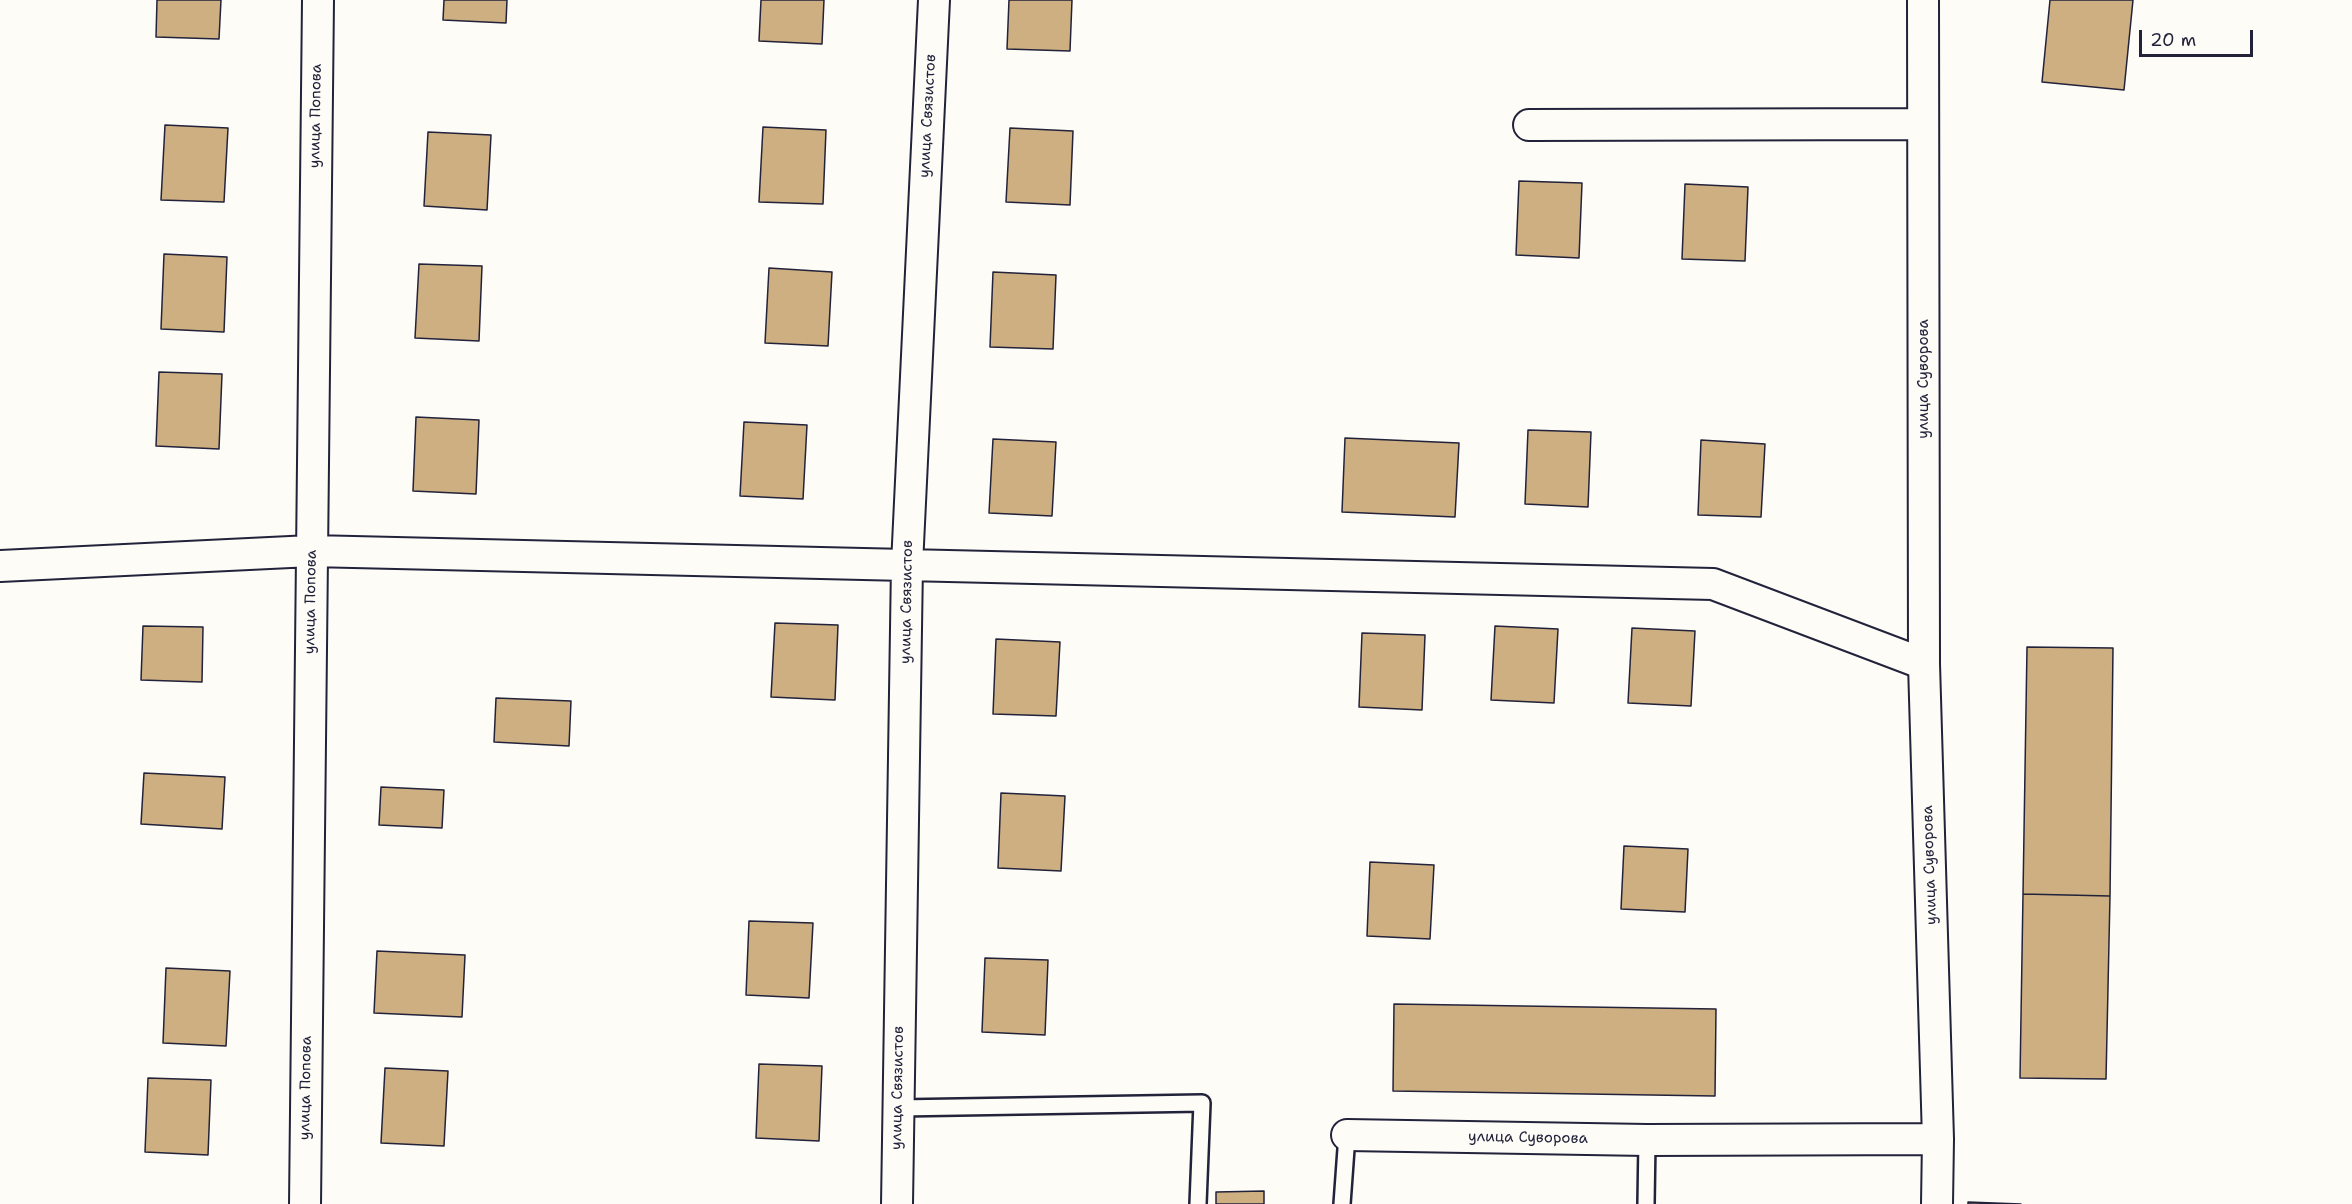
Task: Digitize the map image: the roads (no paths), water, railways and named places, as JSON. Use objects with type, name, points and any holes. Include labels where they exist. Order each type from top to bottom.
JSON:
[{"type":"street","name":"улица Попова","points":[[305,1204],[318,0]]},
{"type":"street","name":"улица Связистов","points":[[897,1204],[907,565],[934,0]]},
{"type":"street","name":"улица Суворова","points":[[1347,1135],[1647,1140],[1938,1139],[1924,664],[1923,0]]},
{"type":"street","points":[[1529,125],[1923,124]]},
{"type":"street","points":[[0,566],[311,551],[1713,584],[1924,664]]},
{"type":"street","points":[[1937,1204],[1938,1139]]},
{"type":"lane","points":[[898,1108],[1202,1103],[1198,1204]]},
{"type":"lane","points":[[1342,1204],[1347,1135]]},
{"type":"lane","points":[[1646,1204],[1647,1140]]}]
